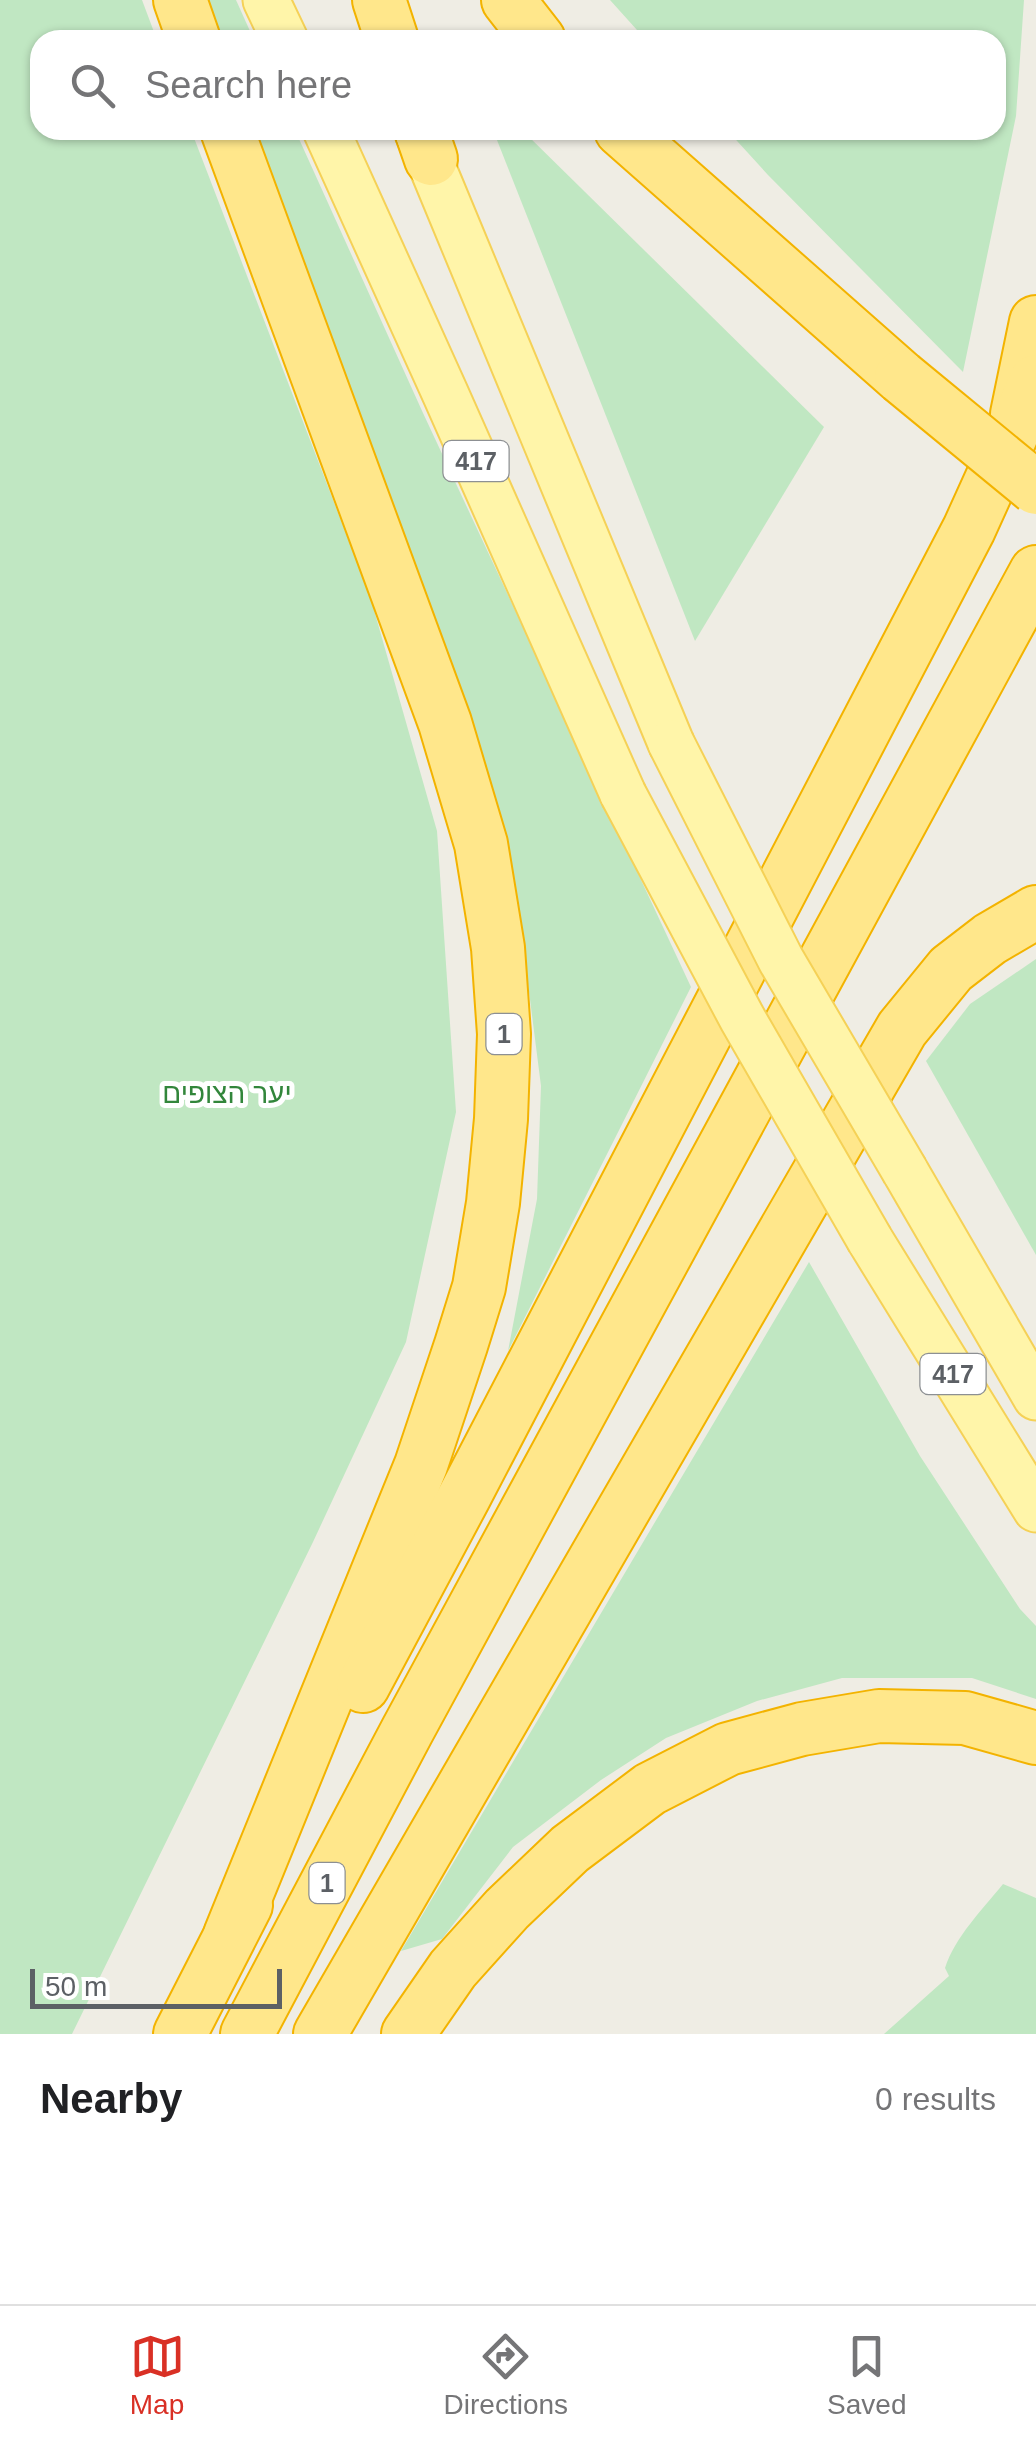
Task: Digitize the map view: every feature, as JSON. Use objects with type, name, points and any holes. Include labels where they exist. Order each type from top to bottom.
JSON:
[{"type":"highway","points":[[180,0],[190,30]]},
{"type":"highway","points":[[380,0],[389,30]]},
{"type":"highway","points":[[508,0],[531,30]]},
{"type":"highway","name":"1","points":[[180,2034],[230,1935],[421,1465],[470,1316],[494,1203],[504,1034],[498,948],[481,844],[445,723],[231,140]]},
{"type":"highway","points":[[632,140],[902,377],[1036,488]]},
{"type":"highway","points":[[1013,432],[1036,322]]},
{"type":"highway","points":[[230,1935],[464,1498],[969,530],[1036,381]]},
{"type":"highway","name":"1","points":[[247,2034],[1036,572]]},
{"type":"highway","points":[[320,2034],[902,1030],[951,969],[990,938],[1036,912]]},
{"type":"highway","points":[[408,2034],[454,1969],[507,1909],[570,1849],[650,1788],[728,1749],[802,1729],[879,1716],[966,1718],[1036,1738]]},
{"type":"main road","points":[[266,0],[280,30]]},
{"type":"main road","points":[[357,0],[370,30]]},
{"type":"main road","name":"417","points":[[331,140],[623,794],[742,1018],[870,1240],[1036,1509]]},
{"type":"main road","name":"417","points":[[423,140],[671,743],[781,960],[1036,1396]]},
{"type":"green space","name":"יער הצופים","points":[[0,0],[142,0],[153,30],[30,30],[30,140],[195,140],[370,596],[437,831],[456,1112],[406,1342],[313,1542],[72,2034],[0,2034]]},
{"type":"green space","points":[[200,0],[236,0],[250,30],[210,30]]},
{"type":"green space","points":[[610,0],[1024,0],[1016,116],[963,372],[736,140],[1006,140],[1006,30],[637,30]]},
{"type":"green space","points":[[251,140],[300,140],[691,987],[508,1351],[537,1199],[541,1086],[527,976],[499,840]]},
{"type":"green space","points":[[497,140],[532,140],[824,427],[695,641]]},
{"type":"green space","points":[[1036,959],[1036,1255],[926,1061],[970,1004]]},
{"type":"green space","points":[[809,1262],[920,1456],[1020,1609],[1036,1626],[1036,1699],[972,1678],[842,1678],[757,1701],[666,1738],[601,1780],[513,1847],[442,1939],[401,1951]]},
{"type":"green space","points":[[1003,1884],[1036,1898],[1036,2034],[884,2034],[949,1976],[945,1968],[955,1945]]}]
